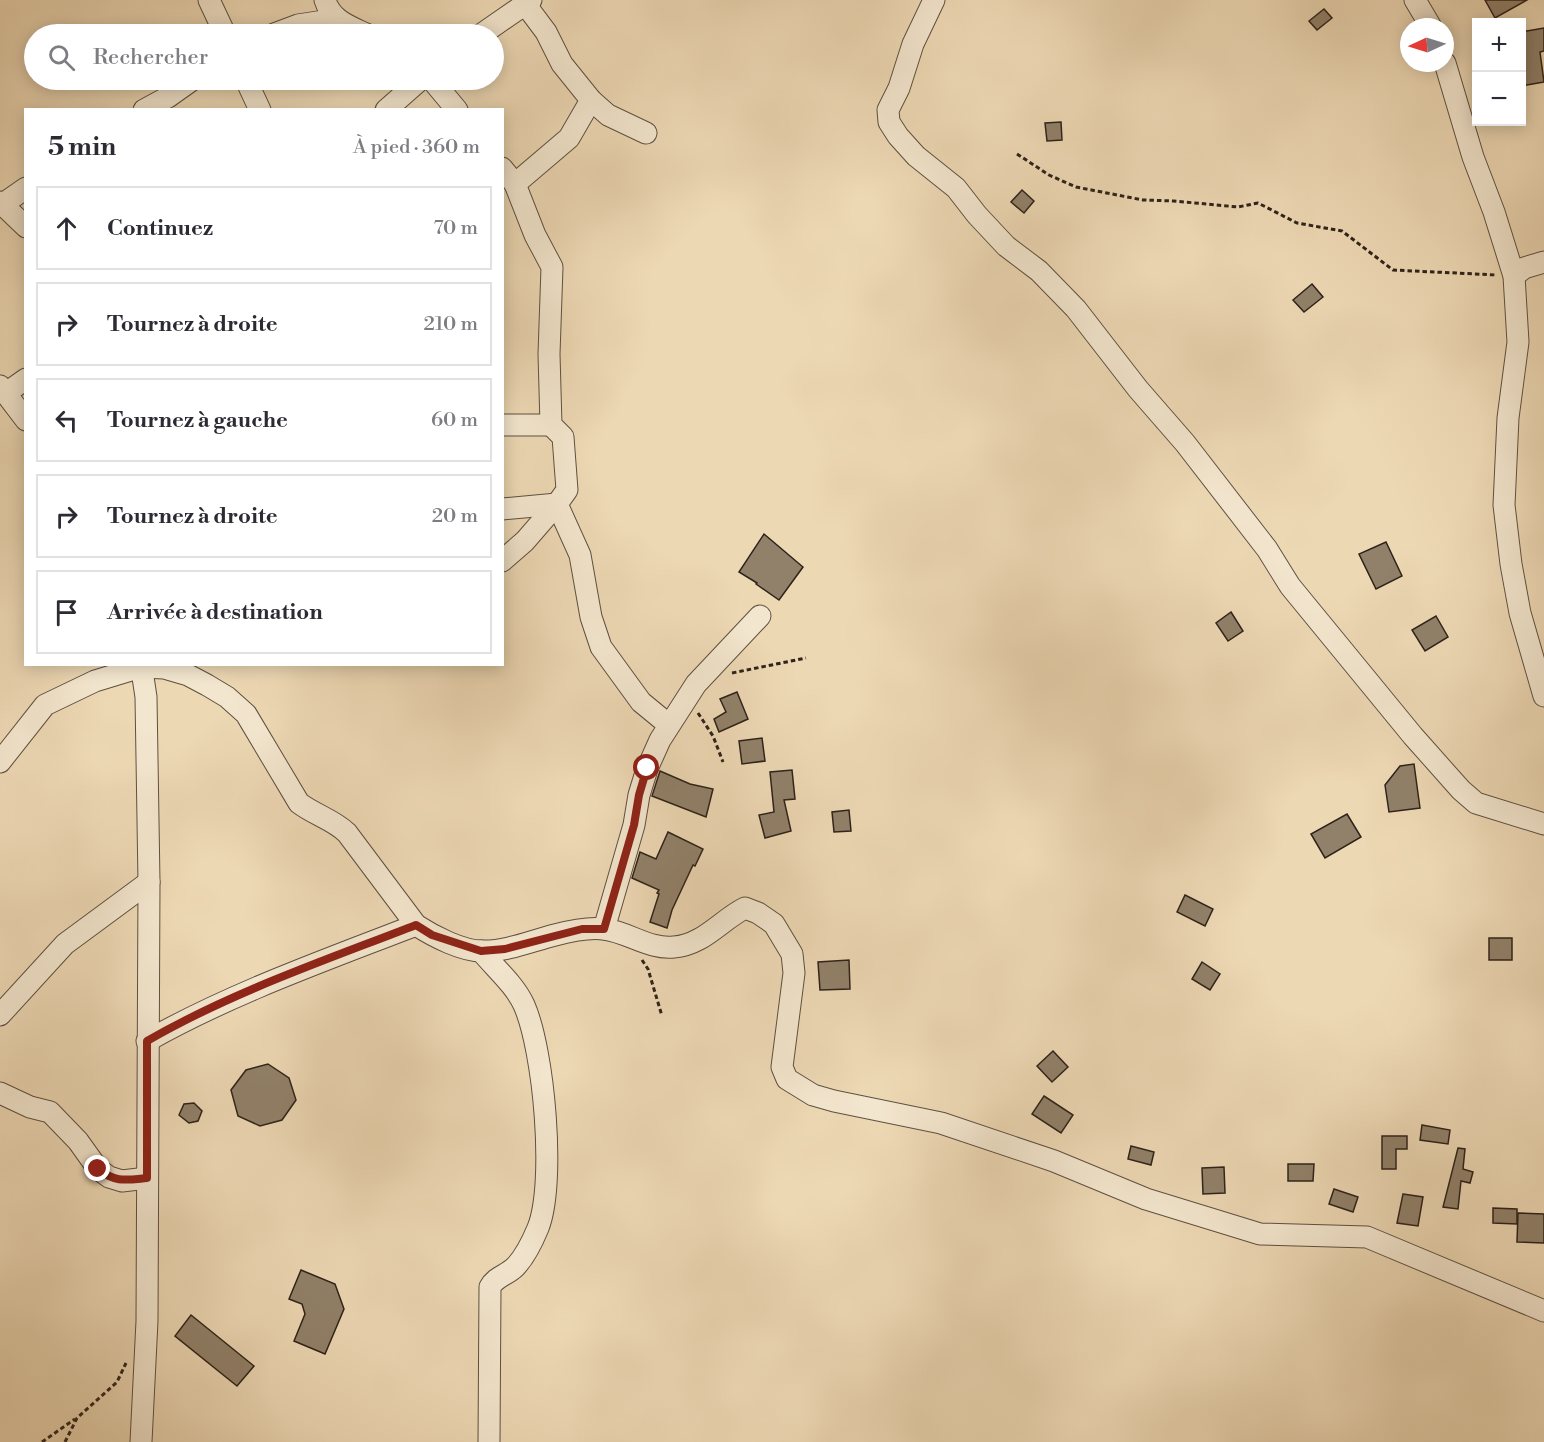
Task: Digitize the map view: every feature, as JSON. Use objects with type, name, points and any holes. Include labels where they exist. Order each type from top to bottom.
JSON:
[{"type":"street","points":[[209,0],[220,24]]},
{"type":"street","points":[[325,0],[331,13],[347,24]]},
{"type":"street","points":[[934,0],[913,44],[899,88],[888,110],[889,122],[898,136],[916,156],[956,188],[1006,246],[1039,271],[1076,309],[1138,389],[1185,443],[1267,549],[1290,586],[1406,728],[1461,790],[1476,803],[1544,824]]},
{"type":"street","points":[[1415,0],[1426,18]]},
{"type":"street","points":[[496,24],[528,2],[562,64],[591,100],[608,115],[646,133]]},
{"type":"street","points":[[304,24],[337,19]]},
{"type":"street","points":[[1448,72],[1473,157],[1494,212],[1514,276],[1518,342],[1508,418],[1504,505],[1520,614],[1544,696]]},
{"type":"street","points":[[148,108],[178,90]]},
{"type":"street","points":[[251,90],[259,108]]},
{"type":"street","points":[[388,108],[409,90]]},
{"type":"street","points":[[440,90],[455,108]]},
{"type":"street","points":[[550,425],[549,354],[552,267],[509,176],[569,138],[591,100]]},
{"type":"street","points":[[24,189],[1,204],[24,225]]},
{"type":"street","points":[[1514,276],[1524,268],[1544,261]]},
{"type":"street","points":[[24,380],[3,389],[24,417]]},
{"type":"street","points":[[504,425],[550,425],[563,437],[567,490],[525,541],[504,559]]},
{"type":"street","points":[[504,509],[557,504]]},
{"type":"street","points":[[557,504],[580,555],[591,617],[601,647],[641,702],[669,725]]},
{"type":"street","points":[[614,932],[639,795],[647,768],[687,696],[760,616]]},
{"type":"street","points":[[0,762],[45,705],[95,681],[141,666],[164,668],[188,675],[227,697],[246,714],[299,803],[311,812],[338,824],[416,925],[432,935],[481,951],[505,949],[582,929],[614,932],[663,947],[676,947],[705,937],[731,915],[745,908],[758,913],[774,924],[792,954],[794,974],[782,1067],[787,1078],[813,1095],[941,1123],[1054,1161],[1146,1199],[1260,1234],[1367,1237],[1544,1311]]},
{"type":"street","points":[[141,666],[146,697],[149,882],[147,1321],[141,1442]]},
{"type":"street","points":[[0,1016],[64,944],[149,882]]},
{"type":"street","points":[[147,1041],[200,1013],[286,976],[416,925]]},
{"type":"street","points":[[481,951],[507,981],[524,1006],[538,1057],[548,1161],[545,1198],[538,1227],[515,1267],[490,1287],[489,1442]]},
{"type":"street","points":[[0,1093],[30,1107],[50,1112],[78,1141],[98,1169],[109,1177],[122,1181],[147,1178]]},
{"type":"path","points":[[1017,154],[1049,175],[1076,187],[1143,200],[1238,207],[1258,203],[1297,223],[1342,231],[1393,270],[1514,276]]},
{"type":"path","points":[[724,675],[742,669],[806,658]]},
{"type":"path","points":[[687,696],[713,736],[723,762]]},
{"type":"path","points":[[614,932],[648,969],[662,1016]]},
{"type":"path","points":[[42,1442],[77,1418],[117,1382],[127,1362]]},
{"type":"path","points":[[65,1442],[77,1418]]},
{"type":"building","points":[[1485,0],[1527,0],[1495,18]]},
{"type":"building","points":[[1324,9],[1332,18],[1317,30],[1309,21]]},
{"type":"building","points":[[1544,28],[1544,51],[1540,52],[1544,82],[1526,85],[1526,72],[1526,31]]},
{"type":"building","points":[[1061,122],[1062,140],[1047,141],[1045,123]]},
{"type":"building","points":[[1022,190],[1034,201],[1024,213],[1011,202]]},
{"type":"building","points":[[1312,284],[1323,297],[1304,312],[1293,300]]},
{"type":"building","points":[[764,534],[803,567],[779,600],[739,572]]},
{"type":"building","points":[[1386,542],[1402,576],[1376,589],[1359,554]]},
{"type":"building","points":[[1231,612],[1243,631],[1228,641],[1216,623]]},
{"type":"building","points":[[1436,616],[1448,637],[1425,651],[1412,630]]},
{"type":"building","points":[[737,692],[748,719],[719,732],[714,719],[726,712],[720,699]]},
{"type":"building","points":[[762,738],[765,761],[742,764],[739,741]]},
{"type":"building","points":[[1414,764],[1420,808],[1389,812],[1385,785],[1400,766]]},
{"type":"building","points":[[792,770],[795,799],[784,800],[791,831],[765,838],[759,815],[774,812],[770,772]]},
{"type":"building","points":[[660,771],[690,784],[713,789],[706,817],[652,796]]},
{"type":"building","points":[[849,810],[851,831],[834,832],[832,812]]},
{"type":"building","points":[[1347,814],[1361,837],[1325,858],[1311,834]]},
{"type":"building","points":[[668,832],[703,849],[672,910],[667,928],[650,922],[659,890],[632,878],[640,852],[656,859]]},
{"type":"building","points":[[1185,895],[1213,909],[1205,926],[1177,912]]},
{"type":"building","points":[[1489,938],[1512,938],[1512,960],[1489,960]]},
{"type":"building","points":[[849,960],[850,989],[820,990],[818,962]]},
{"type":"building","points":[[1202,962],[1220,974],[1210,990],[1192,979]]},
{"type":"building","points":[[1053,1051],[1068,1067],[1052,1082],[1037,1066]]},
{"type":"building","points":[[268,1064],[289,1078],[296,1100],[282,1120],[260,1126],[238,1116],[231,1090],[246,1070]]},
{"type":"building","points":[[1044,1096],[1073,1115],[1061,1133],[1032,1114]]},
{"type":"building","points":[[194,1103],[202,1111],[198,1121],[189,1123],[179,1115],[184,1104]]},
{"type":"building","points":[[1422,1125],[1450,1130],[1448,1144],[1420,1140]]},
{"type":"building","points":[[1382,1136],[1407,1136],[1407,1149],[1396,1149],[1396,1169],[1382,1169]]},
{"type":"building","points":[[1131,1146],[1154,1152],[1151,1165],[1128,1159]]},
{"type":"building","points":[[1458,1148],[1465,1149],[1463,1169],[1473,1172],[1470,1183],[1461,1181],[1458,1209],[1443,1207]]},
{"type":"building","points":[[1288,1164],[1314,1164],[1313,1181],[1288,1181]]},
{"type":"building","points":[[1224,1167],[1225,1193],[1203,1194],[1202,1168]]},
{"type":"building","points":[[1334,1189],[1358,1197],[1353,1212],[1329,1204]]},
{"type":"building","points":[[1403,1194],[1423,1197],[1418,1226],[1397,1223]]},
{"type":"building","points":[[1493,1208],[1517,1209],[1517,1224],[1493,1223]]},
{"type":"building","points":[[1518,1213],[1544,1214],[1544,1243],[1517,1242]]},
{"type":"building","points":[[301,1270],[335,1284],[344,1309],[325,1354],[294,1341],[305,1314],[302,1304],[289,1299]]},
{"type":"building","points":[[191,1315],[254,1366],[237,1386],[175,1336]]},
{"type":"route","points":[[98,1169],[109,1177],[122,1181],[147,1178],[147,1041],[189,1017],[416,925],[454,944],[481,951],[505,949],[582,929],[604,929],[634,825],[647,768]]}]
